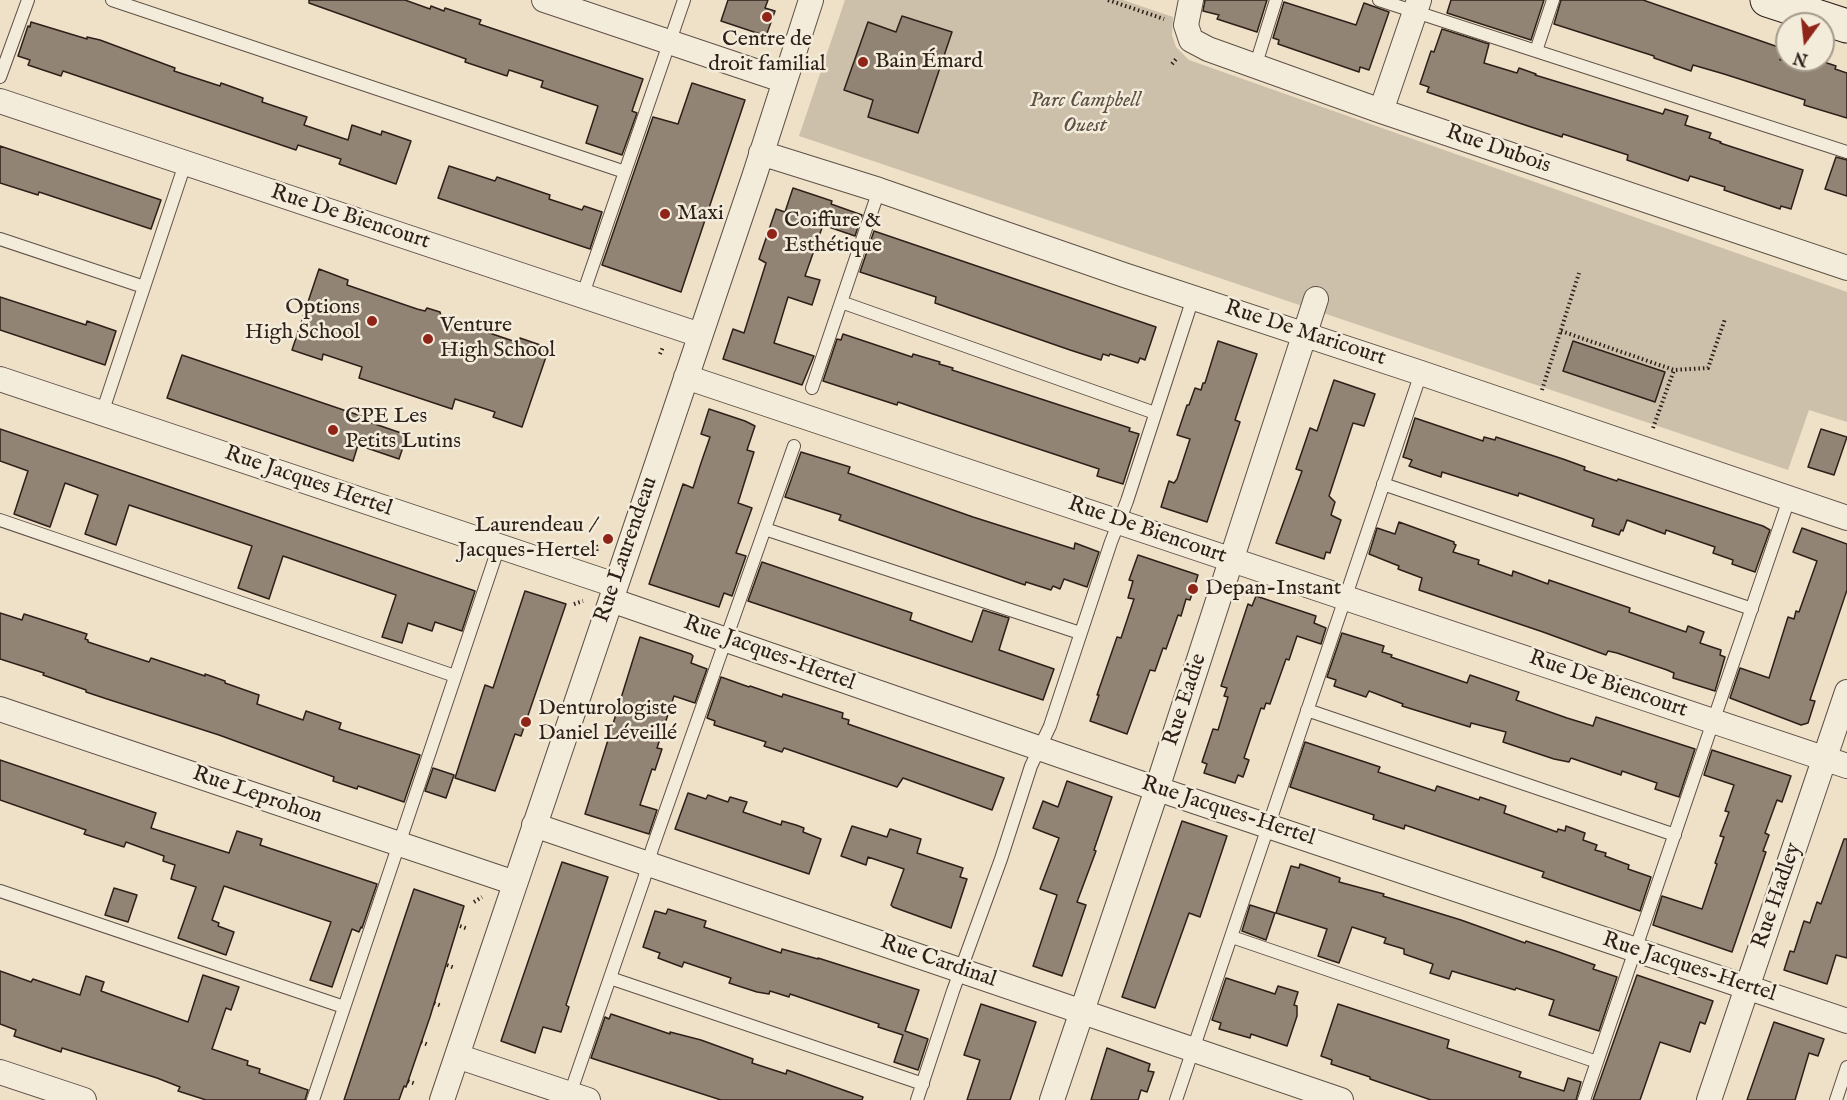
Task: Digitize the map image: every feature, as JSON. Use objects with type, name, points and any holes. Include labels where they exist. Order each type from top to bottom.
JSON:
[{"type":"street","points":[[544,0],[784,81]]},
{"type":"street","name":"Rue Laurendeau","points":[[442,1100],[811,0]]},
{"type":"street","name":"Rue Dubois","points":[[1191,0],[1186,25],[1191,39],[1208,49],[1381,111],[1847,268]]},
{"type":"street","points":[[1767,0],[1812,12]]},
{"type":"street","points":[[1381,111],[1417,6]]},
{"type":"street","name":"Rue De Biencourt","points":[[0,100],[185,164],[700,334]]},
{"type":"street","name":"Rue De Maricourt","points":[[761,153],[879,190],[1847,518]]},
{"type":"street","name":"Rue Eadie","points":[[1052,1100],[1157,788],[1316,299]]},
{"type":"street","name":"Rue De Biencourt","points":[[686,377],[1836,762]]},
{"type":"street","name":"Rue Jacques Hertel","points":[[0,379],[499,546],[613,592]]},
{"type":"street","name":"Rue Jacques-Hertel","points":[[613,592],[813,671],[1847,1021]]},
{"type":"street","name":"Rue Hadley","points":[[1709,1100],[1748,987],[1836,762],[1847,692]]},
{"type":"street","name":"Rue Leprohon","points":[[0,709],[515,883]]},
{"type":"street","name":"Rue Cardinal","points":[[534,825],[1341,1100]]},
{"type":"street","points":[[457,1056],[579,1097]]},
{"type":"street","points":[[0,1072],[84,1100]]},
{"type":"lane","points":[[0,77],[28,0]]},
{"type":"lane","points":[[112,0],[625,172]]},
{"type":"lane","points":[[582,294],[684,0]]},
{"type":"lane","points":[[1255,67],[1276,0]]},
{"type":"lane","points":[[1379,0],[1417,6],[1536,51],[1847,152]]},
{"type":"lane","points":[[1536,51],[1553,0]]},
{"type":"lane","points":[[102,413],[185,164]]},
{"type":"lane","points":[[812,388],[879,190]]},
{"type":"lane","points":[[0,239],[144,287]]},
{"type":"lane","points":[[917,1100],[1031,766],[1050,726],[1193,298]]},
{"type":"lane","points":[[841,302],[1155,413]]},
{"type":"lane","points":[[1176,1100],[1421,373]]},
{"type":"lane","points":[[579,1097],[610,978],[794,446]]},
{"type":"lane","points":[[1383,484],[1752,609]]},
{"type":"lane","points":[[1584,1100],[1790,499]]},
{"type":"lane","points":[[0,520],[455,676]]},
{"type":"lane","points":[[765,529],[1080,633]]},
{"type":"lane","points":[[313,1100],[499,546]]},
{"type":"lane","points":[[1307,710],[1675,835]]},
{"type":"lane","points":[[0,891],[344,1007]]},
{"type":"lane","points":[[1232,937],[1597,1062]]},
{"type":"lane","points":[[610,978],[923,1084]]},
{"type":"lane","points":[[1836,1100],[1847,1067]]},
{"type":"path","points":[[1108,0],[1154,16]]},
{"type":"path","points":[[1542,391],[1579,273]]},
{"type":"path","points":[[1561,331],[1674,370],[1708,368],[1725,319]]},
{"type":"path","points":[[1653,428],[1674,370]]},
{"type":"path","points":[[596,544],[597,554]]},
{"type":"path","points":[[574,604],[583,601]]},
{"type":"path","points":[[474,902],[482,897]]},
{"type":"path","points":[[460,926],[468,928]]},
{"type":"path","points":[[447,965],[455,968]]},
{"type":"path","points":[[434,1003],[442,1006]]},
{"type":"path","points":[[421,1042],[429,1045]]},
{"type":"path","points":[[408,1081],[416,1084]]},
{"type":"green space","name":"Parc Campbell Ouest","points":[[845,0],[1123,0],[1173,17],[1172,35],[1176,47],[1189,60],[1847,292],[1847,422],[1809,410],[1788,470],[799,136]]},
{"type":"building","points":[[309,0],[405,0],[430,9],[431,6],[444,11],[445,8],[481,20],[479,24],[643,79],[632,111],[637,113],[622,155],[586,143],[598,106],[541,87],[543,81],[509,70],[507,76],[465,62],[466,59],[309,3]]},
{"type":"building","points":[[728,0],[768,0],[765,8],[775,11],[766,36],[721,21]]},
{"type":"building","points":[[1205,0],[1267,0],[1257,32],[1217,19],[1219,15],[1203,11]]},
{"type":"building","points":[[1451,0],[1544,0],[1531,40],[1447,13]]},
{"type":"building","points":[[1561,0],[1643,0],[1775,46],[1775,72],[1835,72],[1835,69],[1847,73],[1847,118],[1804,105],[1805,100],[1724,74],[1693,65],[1691,71],[1654,58],[1654,56],[1554,24]]},
{"type":"building","points":[[1284,2],[1356,25],[1364,3],[1389,12],[1369,70],[1360,67],[1359,72],[1278,44],[1279,40],[1273,38]]},
{"type":"building","name":"Bain Émard","points":[[902,16],[952,32],[918,133],[868,117],[873,100],[844,90],[868,22],[896,32]]},
{"type":"building","points":[[31,22],[87,39],[87,37],[100,40],[175,68],[174,71],[220,86],[221,83],[263,98],[262,102],[307,117],[304,125],[348,140],[352,125],[381,135],[382,131],[411,141],[396,184],[339,164],[341,159],[298,145],[296,150],[63,71],[61,76],[28,65],[30,60],[18,56]]},
{"type":"building","points":[[1442,29],[1489,44],[1484,63],[1517,73],[1519,68],[1663,114],[1665,109],[1688,116],[1685,125],[1711,133],[1709,138],[1803,170],[1791,209],[1781,206],[1780,209],[1690,176],[1688,181],[1627,160],[1628,155],[1563,134],[1562,137],[1427,92],[1429,87],[1420,84],[1431,51],[1434,52]]},
{"type":"building","points":[[692,83],[745,100],[681,292],[602,265],[653,117],[678,124]]},
{"type":"building","points":[[0,146],[161,200],[151,229],[39,192],[38,195],[0,183]]},
{"type":"building","points":[[1836,157],[1847,160],[1847,196],[1825,189]]},
{"type":"building","points":[[449,166],[495,181],[497,177],[550,195],[549,199],[582,210],[584,206],[602,212],[590,249],[438,198]]},
{"type":"building","points":[[793,188],[832,201],[831,204],[862,215],[855,236],[823,225],[805,276],[820,280],[812,305],[788,297],[774,343],[814,356],[802,385],[723,359],[733,329],[744,333],[766,263],[759,259],[776,209],[785,212]]},
{"type":"building","points":[[874,231],[1156,327],[1145,360],[1140,358],[1138,363],[1103,354],[1101,360],[935,303],[936,297],[860,272]]},
{"type":"building","points":[[319,269],[348,280],[347,285],[417,309],[425,311],[427,308],[440,312],[441,316],[448,319],[519,343],[520,338],[549,348],[522,427],[493,417],[495,412],[455,399],[452,409],[359,378],[362,367],[323,354],[322,360],[292,350]]},
{"type":"building","points":[[0,297],[86,325],[87,321],[116,331],[105,365],[0,330]]},
{"type":"building","points":[[843,334],[912,357],[913,354],[940,362],[939,364],[953,368],[952,370],[1130,428],[1129,431],[1139,434],[1123,484],[1097,476],[1099,469],[898,402],[897,405],[823,381],[837,339],[841,340]]},
{"type":"building","points":[[1218,341],[1257,354],[1235,420],[1240,422],[1207,522],[1161,507],[1169,481],[1174,483],[1177,479],[1190,439],[1177,435],[1187,405],[1189,405],[1195,388],[1201,390],[1205,383]]},
{"type":"building","points":[[1573,341],[1665,372],[1655,402],[1563,371]]},
{"type":"building","name":"CPE Les Petits Lutins","points":[[182,355],[367,418],[366,421],[407,435],[399,459],[358,445],[353,461],[167,398]]},
{"type":"building","points":[[1334,380],[1375,394],[1364,426],[1353,423],[1329,496],[1335,502],[1331,515],[1341,520],[1330,553],[1326,552],[1324,559],[1276,543],[1302,471],[1296,469],[1310,428],[1317,431]]},
{"type":"building","points":[[709,409],[755,426],[747,450],[754,452],[738,503],[752,508],[736,553],[746,556],[732,596],[724,593],[719,607],[649,584],[683,484],[693,488],[710,437],[701,434]]},
{"type":"building","points":[[1415,418],[1483,441],[1484,437],[1495,440],[1496,437],[1585,467],[1584,470],[1617,481],[1618,479],[1763,526],[1770,530],[1755,572],[1732,564],[1733,560],[1713,553],[1715,547],[1666,530],[1665,534],[1627,520],[1619,535],[1592,526],[1594,519],[1519,493],[1518,496],[1442,472],[1441,477],[1409,466],[1412,460],[1403,457]]},
{"type":"building","points":[[0,429],[475,591],[462,631],[435,622],[432,631],[408,623],[402,643],[382,637],[396,595],[283,556],[269,599],[238,588],[252,546],[129,505],[116,545],[85,534],[98,495],[65,483],[50,527],[14,514],[28,471],[0,461]]},
{"type":"building","points":[[1821,429],[1847,437],[1834,475],[1808,467]]},
{"type":"building","points":[[801,452],[850,467],[848,473],[973,517],[1074,549],[1075,543],[1099,552],[1087,587],[1064,579],[1060,589],[1053,586],[1051,590],[1026,582],[1025,585],[839,520],[841,515],[785,497]]},
{"type":"building","points":[[1399,522],[1454,542],[1456,545],[1453,552],[1479,560],[1478,564],[1512,576],[1513,571],[1548,584],[1549,580],[1630,608],[1629,612],[1686,632],[1688,626],[1704,632],[1700,643],[1721,650],[1720,655],[1725,657],[1715,691],[1673,678],[1674,673],[1667,670],[1617,653],[1608,651],[1606,655],[1419,590],[1422,578],[1369,554],[1377,528],[1395,534]]},
{"type":"building","points":[[1802,528],[1847,544],[1847,590],[1810,700],[1815,701],[1808,723],[1801,725],[1730,698],[1740,668],[1769,678],[1788,617],[1794,619],[1796,611],[1799,612],[1817,561],[1793,552]]},
{"type":"building","points":[[1138,555],[1198,575],[1190,600],[1186,599],[1181,616],[1178,615],[1166,649],[1163,648],[1155,671],[1150,670],[1127,734],[1090,721],[1117,637],[1121,638],[1134,599],[1128,598],[1133,581],[1129,580]]},
{"type":"building","points":[[762,562],[912,613],[910,620],[972,642],[983,610],[1009,618],[999,650],[1054,669],[1043,700],[748,601]]},
{"type":"building","points":[[525,591],[566,604],[521,736],[515,734],[495,791],[455,778],[485,685],[493,688]]},
{"type":"building","points":[[1256,596],[1316,616],[1314,623],[1326,628],[1321,644],[1297,636],[1270,704],[1266,703],[1264,709],[1261,708],[1244,758],[1249,760],[1243,777],[1238,775],[1235,783],[1204,773],[1207,764],[1202,762],[1213,729],[1218,730],[1228,697],[1224,696],[1227,688],[1221,686],[1248,604],[1252,606]]},
{"type":"building","points":[[0,613],[22,620],[24,614],[87,634],[85,639],[88,642],[149,662],[151,658],[205,676],[205,674],[259,695],[257,704],[303,720],[306,711],[341,723],[339,729],[420,755],[404,802],[358,786],[357,789],[333,781],[334,777],[219,735],[86,692],[86,690],[43,675],[44,673],[0,659]]},
{"type":"building","points":[[1342,633],[1384,646],[1382,652],[1392,655],[1391,657],[1467,683],[1470,675],[1519,692],[1516,700],[1567,718],[1593,726],[1596,717],[1695,749],[1679,797],[1655,789],[1657,783],[1622,771],[1621,775],[1571,758],[1569,762],[1554,759],[1503,742],[1506,732],[1471,723],[1470,727],[1402,706],[1403,704],[1369,691],[1366,697],[1334,686],[1336,680],[1327,677]]},
{"type":"building","points":[[640,637],[691,654],[693,656],[691,663],[707,669],[695,703],[674,696],[657,748],[662,749],[655,770],[652,769],[640,805],[657,810],[649,834],[585,814]]},
{"type":"building","points":[[721,677],[782,697],[783,694],[843,713],[842,718],[849,720],[848,724],[1004,778],[992,810],[903,778],[897,787],[784,748],[782,752],[764,746],[766,742],[714,725],[715,721],[707,718]]},
{"type":"building","points":[[1305,742],[1380,767],[1378,772],[1435,791],[1437,786],[1506,806],[1504,813],[1557,832],[1558,829],[1565,831],[1566,826],[1585,833],[1583,840],[1597,845],[1595,850],[1629,865],[1628,869],[1651,877],[1640,911],[1542,877],[1544,872],[1405,825],[1404,829],[1373,819],[1374,815],[1290,787]]},
{"type":"building","points":[[1712,750],[1791,776],[1782,802],[1777,800],[1765,833],[1769,835],[1763,851],[1766,852],[1732,952],[1653,925],[1662,896],[1702,909],[1724,837],[1720,836],[1729,812],[1725,811],[1734,785],[1704,775]]},
{"type":"building","points":[[0,760],[156,813],[151,828],[229,853],[237,831],[262,839],[260,845],[377,884],[362,928],[359,932],[352,929],[332,987],[310,980],[331,922],[224,886],[212,920],[219,923],[218,926],[234,932],[226,955],[178,938],[196,887],[171,879],[175,865],[163,861],[164,856],[126,842],[124,847],[84,834],[86,830],[0,800]]},
{"type":"building","points":[[433,768],[454,775],[446,798],[425,791]]},
{"type":"building","points":[[1067,781],[1112,797],[1094,850],[1096,851],[1077,902],[1086,905],[1062,976],[1033,966],[1057,895],[1040,889],[1059,838],[1033,828],[1043,801],[1058,807]]},
{"type":"building","points":[[688,793],[706,799],[708,795],[728,802],[730,797],[747,802],[743,812],[781,825],[782,821],[796,825],[804,828],[803,832],[821,839],[809,874],[675,829]]},
{"type":"building","points":[[1182,821],[1227,836],[1200,917],[1189,913],[1155,1008],[1122,997]]},
{"type":"building","points":[[852,826],[887,837],[890,829],[921,839],[917,853],[963,868],[960,877],[967,879],[951,928],[891,905],[904,869],[868,857],[866,865],[841,856]]},
{"type":"building","points":[[1844,839],[1847,839],[1847,958],[1836,955],[1827,984],[1784,970],[1790,951],[1794,952],[1804,921],[1810,923],[1817,902],[1821,904]]},
{"type":"building","points":[[562,862],[608,877],[566,1005],[569,1007],[561,1032],[543,1027],[535,1053],[501,1041]]},
{"type":"building","points":[[1300,864],[1340,878],[1339,882],[1384,894],[1383,896],[1556,951],[1595,965],[1593,969],[1617,977],[1599,1031],[1549,1015],[1554,1000],[1452,971],[1449,979],[1430,973],[1433,964],[1404,954],[1404,949],[1384,943],[1386,938],[1352,927],[1339,963],[1318,956],[1327,929],[1276,913],[1291,866],[1299,868]]},
{"type":"building","points":[[114,888],[137,895],[128,922],[105,915]]},
{"type":"building","points":[[414,889],[464,906],[430,1017],[406,1087],[404,1086],[399,1100],[344,1100]]},
{"type":"building","points":[[1250,905],[1275,913],[1266,940],[1242,931]]},
{"type":"building","points":[[668,909],[706,921],[704,927],[781,953],[782,949],[818,958],[919,990],[905,1031],[928,1039],[918,1070],[894,1062],[903,1035],[878,1027],[879,1024],[790,994],[789,997],[770,991],[769,994],[757,992],[729,983],[731,978],[684,962],[682,967],[658,958],[660,953],[643,947],[655,911],[666,914]]},
{"type":"building","points":[[0,971],[31,982],[33,979],[80,995],[86,976],[104,982],[101,991],[188,1022],[203,975],[239,987],[231,1010],[226,1008],[212,1049],[248,1061],[247,1065],[260,1069],[259,1073],[308,1090],[305,1100],[206,1100],[178,1091],[180,1087],[157,1078],[62,1048],[61,1052],[14,1036],[16,1030],[0,1024]]},
{"type":"building","points":[[1637,975],[1713,1001],[1705,1024],[1700,1022],[1690,1052],[1660,1042],[1640,1100],[1593,1100]]},
{"type":"building","points":[[1226,978],[1275,994],[1278,986],[1298,992],[1294,1005],[1297,1006],[1297,1016],[1287,1046],[1251,1034],[1250,1038],[1219,1029],[1221,1023],[1212,1020]]},
{"type":"building","points":[[981,1004],[1036,1022],[1010,1100],[967,1100],[980,1060],[964,1055]]},
{"type":"building","points":[[1338,1004],[1449,1040],[1447,1048],[1521,1072],[1519,1077],[1564,1091],[1568,1078],[1581,1082],[1576,1100],[1431,1100],[1331,1064],[1332,1060],[1321,1056]]},
{"type":"building","points":[[611,1014],[670,1034],[670,1032],[701,1040],[753,1059],[752,1063],[786,1074],[787,1070],[863,1097],[862,1100],[721,1100],[591,1058],[605,1017],[609,1019]]},
{"type":"building","points":[[1774,1022],[1824,1039],[1818,1056],[1809,1053],[1795,1100],[1747,1100]]},
{"type":"building","points":[[1107,1048],[1150,1064],[1148,1071],[1154,1072],[1147,1092],[1141,1090],[1138,1100],[1091,1100]]},
{"type":"place","name":"Centre de droit familial","points":[[767,17]]},
{"type":"place","name":"Bain Émard","points":[[863,62]]},
{"type":"place","name":"Maxi","points":[[665,214]]},
{"type":"place","name":"Coiffure & Esthétique","points":[[772,234]]},
{"type":"place","name":"Options High School","points":[[372,321]]},
{"type":"place","name":"Venture High School","points":[[428,339]]},
{"type":"place","name":"CPE Les Petits Lutins","points":[[333,430]]},
{"type":"place","name":"Laurendeau / Jacques-Hertel","points":[[608,539]]},
{"type":"place","name":"Depan-Instant","points":[[1193,589]]},
{"type":"place","name":"Denturologiste Daniel Léveillé","points":[[526,722]]}]
